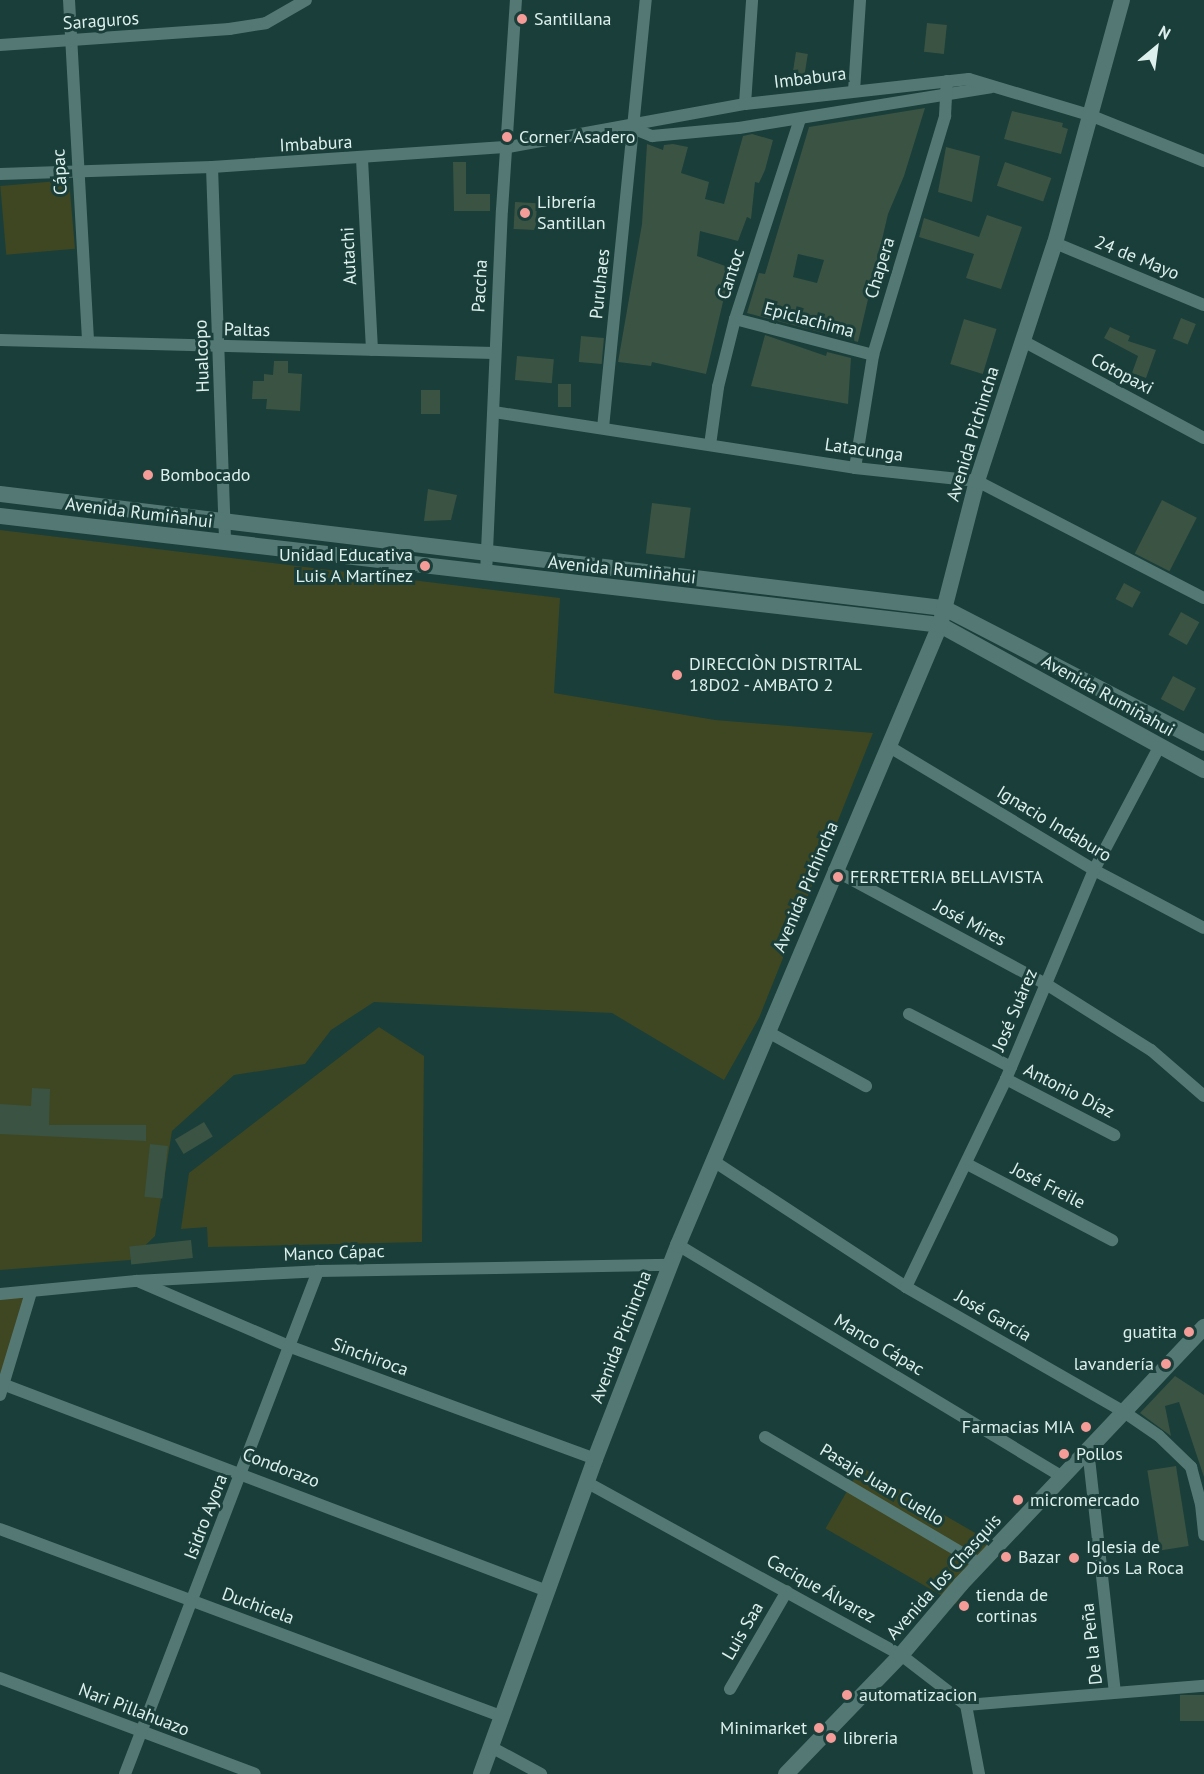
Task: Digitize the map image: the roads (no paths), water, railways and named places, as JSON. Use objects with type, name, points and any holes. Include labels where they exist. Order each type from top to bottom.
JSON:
[{"type":"main road","name":"Avenida Pichincha","points":[[481,1774],[595,1460],[670,1265],[715,1162],[834,870],[940,625],[977,482],[1055,243],[1092,116],[1122,0]]},
{"type":"main road","name":"Avenida Rumiñahui","points":[[0,494],[224,524],[487,551],[944,608],[1204,743]]},
{"type":"main road","name":"Avenida Rumiñahui","points":[[0,516],[940,625],[1204,770]]},
{"type":"main road","name":"Avenida los Chasquis","points":[[786,1774],[901,1655],[1061,1476],[1204,1327]]},
{"type":"street","name":"Cápac","points":[[69,0],[88,341]]},
{"type":"street","name":"Saraguros","points":[[0,45],[71,41],[266,23],[306,0]]},
{"type":"street","name":"Paccha","points":[[486,574],[494,412],[494,353],[516,0]]},
{"type":"street","name":"Puruhaes","points":[[603,428],[633,150],[632,128],[646,0]]},
{"type":"street","points":[[745,104],[752,0]]},
{"type":"street","points":[[854,91],[860,0]]},
{"type":"street","name":"Imbabura","points":[[0,174],[212,167],[362,159],[508,147],[632,128],[651,119],[745,104],[969,79],[1092,116],[1204,161]]},
{"type":"street","name":"Chapera","points":[[855,468],[873,355],[948,96],[947,81]]},
{"type":"street","name":"Imbabura","points":[[632,128],[652,136],[800,119],[948,96],[995,86]]},
{"type":"street","name":"Cantoc","points":[[710,445],[718,387],[735,319],[800,119]]},
{"type":"street","name":"Autachi","points":[[362,159],[372,350]]},
{"type":"street","name":"Hualcopo","points":[[212,167],[221,348],[225,543]]},
{"type":"street","name":"24 de Mayo","points":[[1055,243],[1204,305]]},
{"type":"street","name":"Epiclachima","points":[[735,319],[873,355]]},
{"type":"street","name":"Paltas","points":[[0,340],[88,341],[221,348],[494,353]]},
{"type":"street","name":"Cotopaxi","points":[[1023,341],[1204,438]]},
{"type":"street","name":"Latacunga","points":[[494,412],[855,468],[977,482],[1204,598]]},
{"type":"street","name":"Ignacio Indaburo","points":[[888,746],[1094,870],[1204,928]]},
{"type":"street","name":"José Suárez","points":[[906,1287],[1009,1073],[1094,870],[1159,747]]},
{"type":"street","name":"José Mires","points":[[834,870],[1046,984],[1151,1050],[1204,1096]]},
{"type":"street","name":"Antonio Díaz","points":[[909,1014],[1114,1135]]},
{"type":"street","points":[[768,1032],[866,1086]]},
{"type":"street","name":"José García","points":[[715,1162],[906,1287],[1124,1412],[1159,1436],[1191,1467],[1201,1504],[1204,1535]]},
{"type":"street","name":"José Freile","points":[[967,1164],[1112,1240]]},
{"type":"street","name":"Manco Cápac","points":[[678,1245],[1061,1476]]},
{"type":"street","name":"Manco Cápac","points":[[0,1294],[136,1281],[318,1271],[670,1265]]},
{"type":"street","name":"Isidro Ayora","points":[[125,1774],[140,1731],[194,1601],[318,1271]]},
{"type":"street","name":"Sinchiroca","points":[[136,1281],[291,1347],[595,1460]]},
{"type":"street","points":[[1,1388],[31,1292]]},
{"type":"street","name":"Condorazo","points":[[1,1388],[242,1472],[547,1591]]},
{"type":"street","name":"Pasaje Juan Cuello","points":[[765,1437],[981,1564]]},
{"type":"street","name":"De la Peña","points":[[1088,1449],[1115,1692]]},
{"type":"street","name":"Cacique Álvarez","points":[[588,1483],[901,1655],[966,1704]]},
{"type":"street","name":"Duchicela","points":[[0,1528],[503,1717]]},
{"type":"street","name":"Luis Saa","points":[[730,1689],[787,1592]]},
{"type":"street","name":"Nari Pillahuazo","points":[[0,1678],[255,1774]]},
{"type":"street","points":[[979,1774],[966,1704],[1204,1686]]},
{"type":"street","points":[[491,1747],[541,1774]]},
{"type":"place","name":"Santillana","points":[[522,19]]},
{"type":"place","name":"Corner Asadero","points":[[507,137]]},
{"type":"place","name":"Librería Santillan","points":[[525,213]]},
{"type":"place","name":"Bombocado","points":[[148,475]]},
{"type":"place","name":"Unidad Educativa Luis A Martínez","points":[[425,566]]},
{"type":"place","name":"DIRECCIÒN DISTRITAL 18D02 - AMBATO 2","points":[[677,675]]},
{"type":"place","name":"FERRETERIA BELLAVISTA","points":[[838,877]]},
{"type":"place","name":"guatita","points":[[1189,1332]]},
{"type":"place","name":"lavandería","points":[[1166,1364]]},
{"type":"place","name":"Farmacias MIA","points":[[1086,1427]]},
{"type":"place","name":"Pollos","points":[[1064,1454]]},
{"type":"place","name":"micromercado","points":[[1018,1500]]},
{"type":"place","name":"Bazar","points":[[1006,1557]]},
{"type":"place","name":"Iglesia de Dios La Roca","points":[[1074,1558]]},
{"type":"place","name":"tienda de cortinas","points":[[964,1606]]},
{"type":"place","name":"automatizacion","points":[[847,1695]]},
{"type":"place","name":"Minimarket","points":[[819,1728]]},
{"type":"place","name":"libreria","points":[[831,1738]]}]
